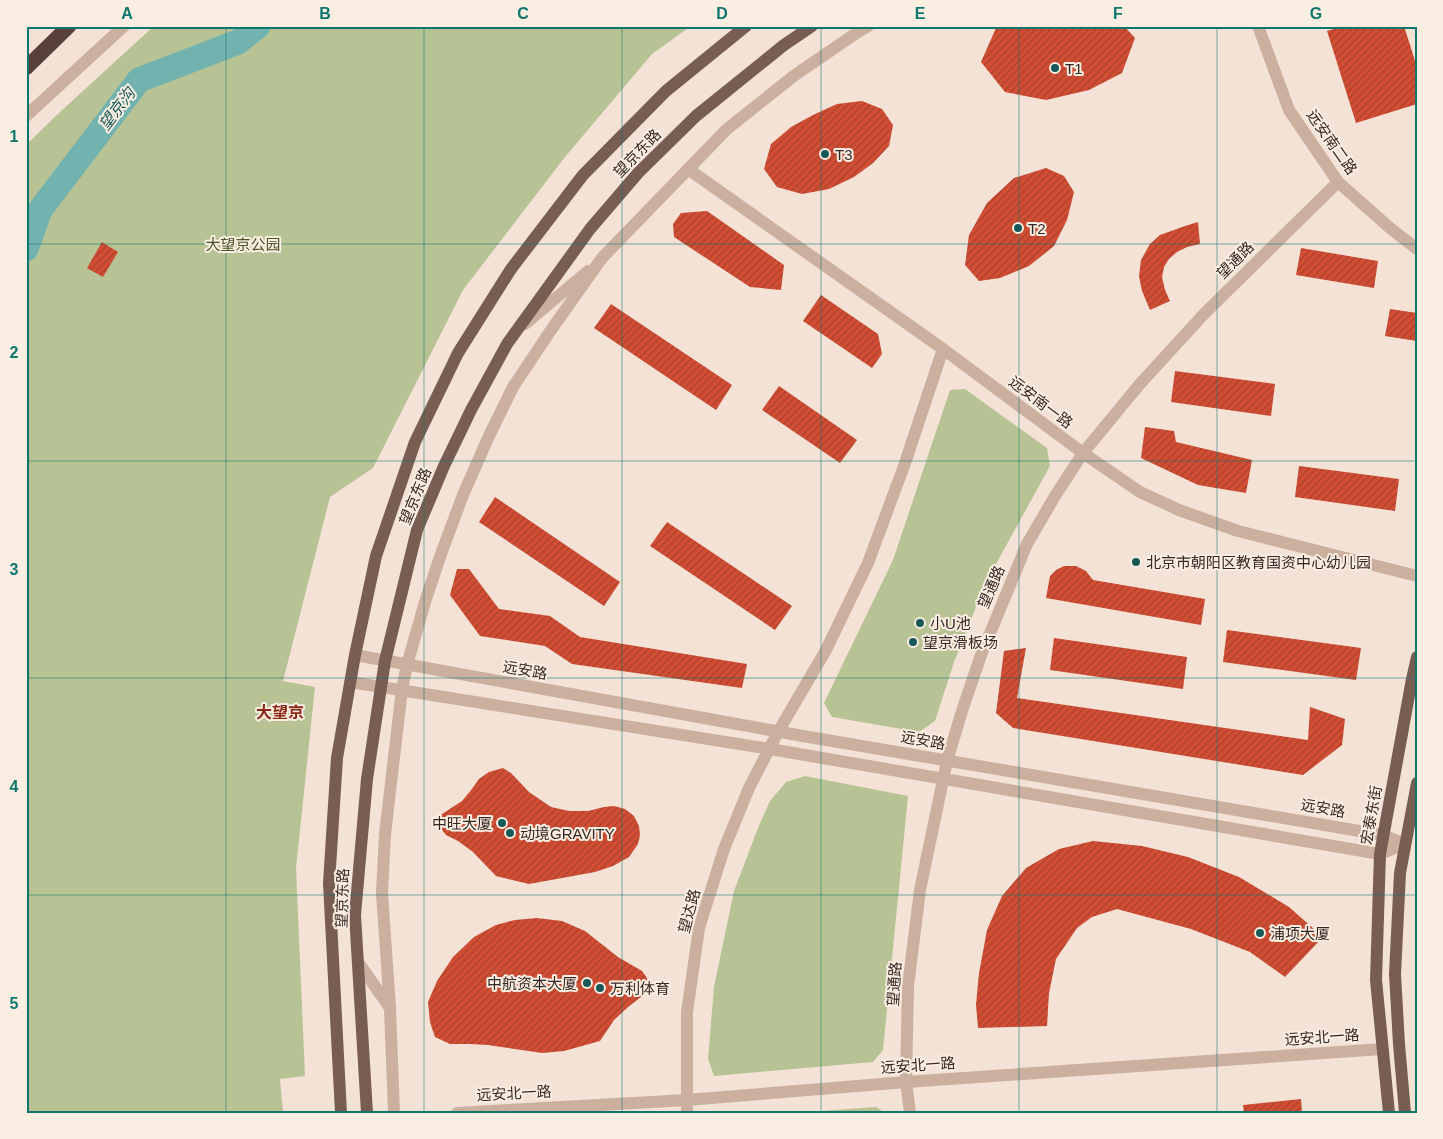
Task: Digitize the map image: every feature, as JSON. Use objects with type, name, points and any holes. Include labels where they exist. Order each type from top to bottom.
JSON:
[{"type":"highway","points":[[26,68],[69,26]]},
{"type":"main road","name":"望京东路","points":[[341,1113],[329,883],[338,758],[355,655],[376,556],[415,442],[464,345],[511,269],[583,175],[666,91],[746,26]]},
{"type":"main road","name":"望京东路","points":[[367,1113],[355,915],[366,779],[385,662],[399,599],[418,530],[444,466],[507,344],[590,229],[638,173],[696,116],[784,44],[812,26]]},
{"type":"main road","name":"宏泰东街","points":[[1389,1113],[1376,980],[1380,854],[1417,657]]},
{"type":"main road","points":[[1404,1113],[1395,974],[1400,873],[1417,783]]},
{"type":"street","points":[[26,116],[124,26]]},
{"type":"street","points":[[517,330],[602,258],[727,129],[795,75],[868,26]]},
{"type":"street","name":"远安南二路","points":[[1258,26],[1290,110],[1338,182],[1417,249]]},
{"type":"street","name":"远安南一路","points":[[688,169],[943,349],[1083,453],[1140,492],[1179,510],[1238,531],[1417,576]]},
{"type":"street","name":"望通路","points":[[910,1113],[906,1082],[908,986],[920,890],[947,761],[981,655],[1027,544],[1083,453],[1139,385],[1204,314],[1338,182]]},
{"type":"street","points":[[394,1113],[383,883],[385,834],[406,666],[441,554],[463,495],[488,438],[514,387],[551,330],[602,258]]},
{"type":"street","name":"望达路","points":[[687,1106],[687,1012],[699,928],[724,849],[749,788],[778,732],[826,650],[868,563],[904,466],[943,349]]},
{"type":"street","name":"远安路","points":[[355,655],[406,666],[778,732],[1383,835],[1405,844]]},
{"type":"street","points":[[350,682],[770,749],[1380,854],[1405,844]]},
{"type":"street","points":[[358,962],[390,1008]]},
{"type":"street","name":"远安北一路","points":[[457,1113],[687,1106],[906,1082],[1382,1049]]},
{"type":"green space","name":"大望京公园","points":[[154,26],[691,26],[652,54],[565,157],[463,290],[373,468],[330,497],[283,681],[315,687],[296,868],[305,1076],[280,1079],[283,1113],[26,1113],[26,145]]},
{"type":"green space","points":[[965,389],[1047,448],[1050,466],[985,584],[954,662],[935,721],[919,732],[832,717],[824,703],[893,560],[950,390]]},
{"type":"green space","points":[[805,776],[908,796],[883,1050],[873,1062],[714,1076],[708,1059],[714,987],[734,891],[770,801],[786,782]]},
{"type":"green space","points":[[876,1107],[885,1113],[794,1113]]},
{"type":"building","name":"T1","points":[[1000,26],[1124,26],[1135,38],[1122,73],[1089,90],[1046,100],[1005,92],[981,62],[996,28]]},
{"type":"building","points":[[1344,26],[1404,26],[1417,67],[1417,104],[1356,123],[1327,31]]},
{"type":"building","name":"T3","points":[[862,101],[882,109],[893,125],[889,146],[873,163],[854,177],[829,189],[802,194],[777,187],[764,169],[771,144],[791,127],[813,115],[837,104]]},
{"type":"building","name":"T2","points":[[1046,168],[1064,176],[1074,192],[1067,220],[1054,246],[1029,266],[1000,278],[979,281],[965,265],[969,235],[987,203],[1014,178]]},
{"type":"building","points":[[707,211],[784,265],[781,290],[750,287],[674,237],[673,224],[681,213]]},
{"type":"building","points":[[1198,222],[1200,244],[1177,252],[1164,267],[1162,277],[1170,301],[1150,310],[1142,291],[1139,276],[1141,260],[1150,244],[1160,235]]},
{"type":"building","points":[[102,242],[118,252],[103,277],[87,268]]},
{"type":"building","points":[[1301,248],[1378,261],[1374,288],[1296,275]]},
{"type":"building","points":[[821,295],[878,334],[882,354],[872,368],[803,321]]},
{"type":"building","points":[[611,304],[732,385],[716,410],[594,328]]},
{"type":"building","points":[[1390,309],[1417,313],[1417,341],[1385,336]]},
{"type":"building","points":[[1175,371],[1275,384],[1271,416],[1171,402]]},
{"type":"building","points":[[779,386],[857,440],[840,463],[762,410]]},
{"type":"building","points":[[1145,427],[1174,431],[1176,442],[1252,460],[1246,493],[1198,485],[1141,458]]},
{"type":"building","points":[[1299,466],[1399,479],[1395,511],[1295,497]]},
{"type":"building","points":[[495,497],[620,582],[604,606],[479,522]]},
{"type":"building","points":[[667,522],[792,606],[775,630],[650,546]]},
{"type":"building","points":[[1064,566],[1076,566],[1086,571],[1093,580],[1205,599],[1201,625],[1046,598],[1050,576]]},
{"type":"building","points":[[457,569],[469,569],[499,609],[550,616],[580,637],[747,664],[742,688],[572,664],[545,646],[480,636],[450,595]]},
{"type":"building","points":[[1227,630],[1361,648],[1356,680],[1223,662]]},
{"type":"building","points":[[1054,638],[1187,657],[1183,689],[1050,670]]},
{"type":"building","points":[[1026,648],[1017,698],[1308,740],[1310,707],[1345,719],[1342,745],[1303,775],[1013,728],[996,713],[1004,651]]},
{"type":"building","points":[[503,768],[511,773],[529,792],[551,807],[569,811],[588,811],[614,806],[625,809],[634,816],[639,826],[638,844],[629,857],[613,866],[595,872],[529,884],[496,876],[473,852],[446,835],[439,826],[439,816],[462,801],[479,779],[489,772]]},
{"type":"building","name":"浦项大厦","points":[[1093,841],[1142,846],[1188,857],[1239,877],[1289,907],[1323,937],[1285,977],[1250,952],[1191,929],[1117,909],[1092,917],[1077,928],[1056,959],[1049,993],[1047,1026],[978,1028],[976,1005],[979,973],[987,930],[1002,896],[1026,868],[1059,849]]},
{"type":"building","points":[[537,918],[562,921],[585,931],[618,957],[642,971],[647,978],[648,988],[641,997],[614,1020],[600,1041],[564,1051],[542,1053],[488,1045],[450,1044],[435,1037],[430,1022],[428,1002],[437,981],[453,957],[474,937],[496,925],[515,920]]},
{"type":"building","points":[[1301,1099],[1302,1113],[1244,1113],[1243,1105]]},
{"type":"waterway","name":"望京沟","points":[[26,249],[40,210],[139,80],[238,42],[258,26]]},
{"type":"place","name":"T1","points":[[1055,68]]},
{"type":"place","name":"T3","points":[[825,154]]},
{"type":"place","name":"T2","points":[[1018,228]]},
{"type":"place","name":"北京市朝阳区教育国资中心幼儿园","points":[[1136,562]]},
{"type":"place","name":"小U池","points":[[920,623]]},
{"type":"place","name":"望京滑板场","points":[[913,642]]},
{"type":"place","name":"中旺大厦","points":[[502,823]]},
{"type":"place","name":"动境GRAVITY","points":[[510,833]]},
{"type":"place","name":"浦项大厦","points":[[1260,933]]},
{"type":"place","name":"中航资本大厦","points":[[587,983]]},
{"type":"place","name":"万利体育","points":[[600,988]]},
{"type":"district","name":"大望京","points":[[280,712]]}]
